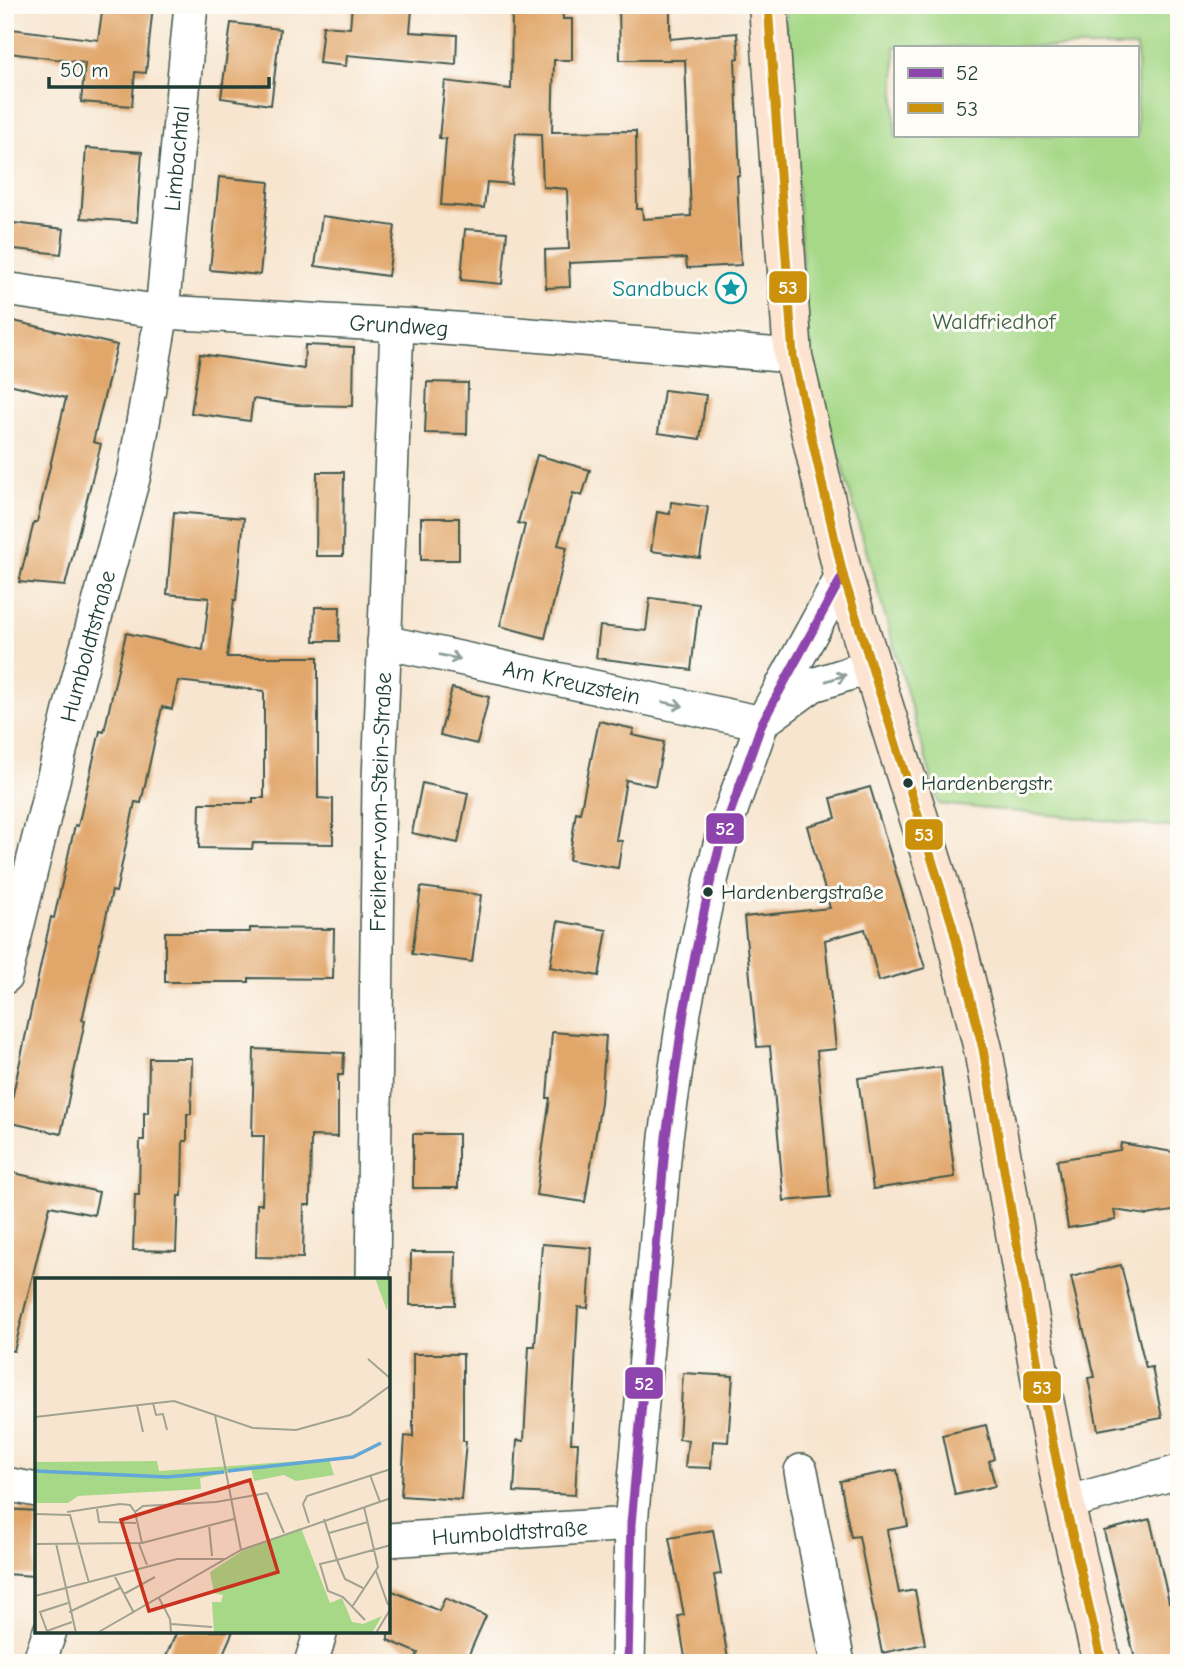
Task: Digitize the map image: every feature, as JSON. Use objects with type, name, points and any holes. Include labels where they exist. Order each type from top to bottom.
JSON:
[{"type":"main road","points":[[768,5],[793,356],[843,575],[952,924],[983,1049],[1043,1394],[1102,1663]]},
{"type":"street","name":"Limbachtal","points":[[162,312],[191,5]]},
{"type":"street","name":"Grundweg","points":[[5,289],[162,312],[432,327],[793,356]]},
{"type":"street","name":"Humboldtstraße","points":[[5,977],[72,702],[134,475],[162,312]]},
{"type":"street","name":"Freiherr-vom-Stein-Straße","points":[[373,1278],[379,780],[397,326]]},
{"type":"street","points":[[628,1663],[631,1524],[666,1137],[684,1012],[723,833],[762,723],[843,575]]},
{"type":"street","name":"Am Kreuzstein","points":[[384,642],[762,723]]},
{"type":"street","points":[[762,723],[813,685],[873,666]]},
{"type":"street","points":[[801,1471],[838,1663]]},
{"type":"street","points":[[1065,1503],[1179,1472]]},
{"type":"street","points":[[5,1484],[35,1490]]},
{"type":"street","name":"Humboldtstraße","points":[[390,1540],[631,1524]]},
{"type":"street","points":[[39,1663],[49,1633]]},
{"type":"street","points":[[311,1663],[320,1633]]},
{"type":"green space","name":"Waldfriedhof","points":[[784,5],[1179,5],[1179,828],[939,804],[809,351]]},
{"type":"building","points":[[103,5],[153,5],[146,73],[135,72],[132,106],[81,102],[85,63],[9,53],[12,29],[98,40]]},
{"type":"building","points":[[352,5],[412,10],[410,32],[457,35],[456,65],[347,55],[346,66],[319,63],[323,26],[350,28]]},
{"type":"building","points":[[512,5],[562,6],[563,19],[572,19],[572,60],[554,60],[552,132],[636,131],[637,209],[642,209],[643,219],[691,216],[685,60],[620,60],[619,5],[670,5],[670,39],[737,33],[739,58],[735,59],[740,176],[737,176],[741,265],[687,268],[686,258],[569,263],[570,287],[546,288],[545,250],[569,249],[567,189],[543,187],[541,134],[516,133],[511,184],[487,182],[484,208],[441,205],[446,139],[439,138],[445,81],[511,89]]},
{"type":"building","points":[[231,23],[280,29],[271,105],[221,98]]},
{"type":"building","points":[[86,148],[142,152],[137,222],[81,218]]},
{"type":"building","points":[[219,177],[269,182],[260,275],[210,270]]},
{"type":"building","points":[[322,216],[395,226],[388,276],[315,266]]},
{"type":"building","points":[[5,222],[64,229],[61,254],[5,248]]},
{"type":"building","points":[[465,229],[507,232],[502,284],[461,280]]},
{"type":"building","points":[[5,319],[117,345],[93,442],[101,444],[65,586],[19,582],[34,522],[37,522],[66,398],[5,383]]},
{"type":"building","points":[[305,345],[354,347],[353,406],[297,405],[253,399],[250,421],[191,413],[200,354],[304,369]]},
{"type":"building","points":[[427,382],[468,383],[467,434],[425,433]]},
{"type":"building","points":[[664,390],[706,395],[700,439],[658,433]]},
{"type":"building","points":[[537,455],[590,470],[582,496],[573,493],[558,545],[567,547],[545,638],[500,626],[525,525],[518,523]]},
{"type":"building","points":[[317,472],[344,472],[343,556],[316,556]]},
{"type":"building","points":[[671,502],[708,507],[700,558],[651,551],[657,512],[670,514]]},
{"type":"building","points":[[174,512],[244,518],[227,657],[318,657],[318,798],[333,799],[333,844],[253,843],[252,849],[199,848],[200,803],[253,803],[253,798],[264,798],[264,691],[178,681],[172,709],[162,707],[141,803],[135,802],[116,892],[112,891],[82,1020],[85,1021],[61,1134],[7,1122],[51,917],[54,918],[100,731],[104,732],[126,633],[203,650],[209,598],[167,594]]},
{"type":"building","points":[[421,518],[459,518],[459,560],[421,560]]},
{"type":"building","points":[[650,598],[699,604],[691,670],[596,658],[600,626],[646,631]]},
{"type":"building","points":[[315,607],[340,607],[339,641],[314,641]]},
{"type":"building","points":[[452,688],[489,697],[477,744],[440,735]]},
{"type":"building","points":[[599,721],[634,729],[632,735],[664,742],[655,786],[626,780],[616,840],[622,841],[618,868],[569,860],[576,812],[580,813]]},
{"type":"building","points":[[422,783],[468,793],[458,843],[412,833]]},
{"type":"building","points":[[870,787],[925,968],[879,981],[865,929],[825,940],[836,1049],[817,1051],[830,1197],[784,1201],[770,1046],[757,1047],[744,917],[830,908],[807,826],[836,818],[831,798]]},
{"type":"building","points":[[421,887],[481,895],[472,962],[412,954]]},
{"type":"building","points":[[558,921],[607,930],[599,976],[550,967]]},
{"type":"building","points":[[250,928],[334,929],[333,979],[249,978],[249,982],[165,982],[165,932],[250,932]]},
{"type":"building","points":[[552,1032],[606,1036],[601,1102],[585,1202],[536,1195],[550,1098],[547,1098]]},
{"type":"building","points":[[254,1049],[344,1053],[343,1075],[338,1075],[338,1137],[311,1136],[310,1205],[304,1205],[303,1258],[256,1257],[257,1204],[262,1204],[264,1136],[252,1136]]},
{"type":"building","points":[[149,1058],[192,1058],[191,1114],[187,1114],[187,1141],[183,1141],[182,1196],[178,1196],[176,1251],[133,1250],[135,1195],[139,1195],[140,1140],[144,1140],[144,1113],[148,1113]]},
{"type":"building","points":[[941,1067],[955,1177],[873,1189],[858,1078]]},
{"type":"building","points":[[413,1134],[458,1134],[458,1188],[413,1188]]},
{"type":"building","points":[[1121,1143],[1179,1153],[1179,1210],[1147,1215],[1114,1210],[1116,1220],[1068,1228],[1057,1160],[1120,1150]]},
{"type":"building","points":[[5,1171],[99,1192],[94,1215],[50,1206],[14,1351],[5,1350]]},
{"type":"building","points":[[542,1244],[592,1248],[588,1308],[578,1307],[571,1443],[578,1443],[575,1495],[514,1492],[517,1440],[524,1441],[529,1346],[535,1346]]},
{"type":"building","points":[[411,1252],[456,1252],[455,1305],[410,1305]]},
{"type":"building","points":[[1121,1265],[1146,1368],[1152,1367],[1162,1418],[1098,1430],[1088,1378],[1095,1377],[1071,1277]]},
{"type":"building","points":[[413,1354],[463,1354],[463,1441],[466,1441],[461,1500],[401,1496],[405,1436],[413,1437]]},
{"type":"building","points":[[683,1373],[733,1376],[728,1442],[713,1441],[711,1468],[685,1467],[688,1440],[679,1439]]},
{"type":"building","points":[[986,1425],[994,1459],[989,1461],[995,1486],[955,1495],[942,1435]]},
{"type":"building","points":[[897,1470],[908,1526],[887,1530],[899,1593],[915,1590],[925,1644],[882,1653],[859,1536],[851,1537],[840,1481]]},
{"type":"building","points":[[5,1509],[35,1511],[34,1576],[5,1574]]},
{"type":"building","points":[[1150,1519],[1169,1602],[1179,1600],[1179,1663],[1136,1663],[1104,1531]]},
{"type":"building","points":[[713,1530],[721,1574],[714,1575],[728,1659],[686,1663],[678,1616],[684,1615],[669,1538]]},
{"type":"building","points":[[390,1590],[439,1611],[445,1598],[486,1616],[465,1663],[414,1663],[418,1653],[388,1640]]},
{"type":"building","points":[[176,1633],[232,1633],[219,1663],[163,1663]]},
{"type":"transit line","name":"53","points":[[768,5],[793,356],[843,575],[952,924],[983,1049],[1043,1394],[1102,1663]]},
{"type":"transit line","name":"52","points":[[628,1663],[631,1524],[666,1137],[696,950],[723,833],[762,723],[843,575]]},
{"type":"place","name":"Sandbuck","points":[[731,288]]},
{"type":"place","name":"Hardenbergstr.","points":[[908,783]]},
{"type":"place","name":"Hardenbergstraße","points":[[708,892]]}]
